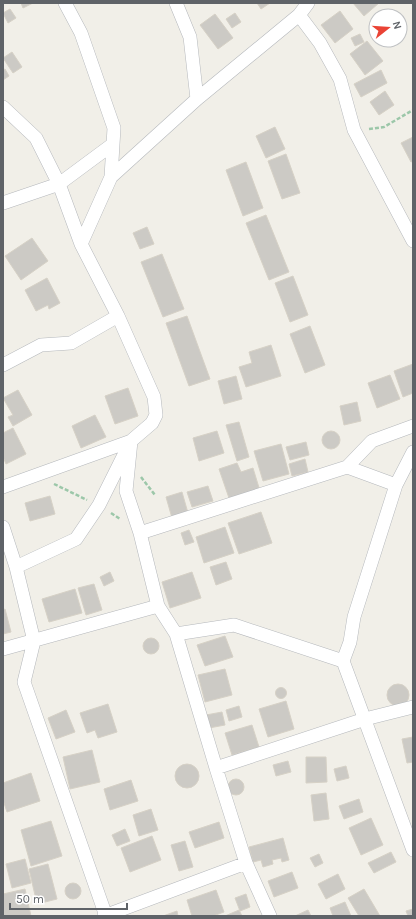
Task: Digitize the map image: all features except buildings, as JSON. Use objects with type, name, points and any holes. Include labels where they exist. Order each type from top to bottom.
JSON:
[{"type":"street","points":[[65,3],[81,33],[114,128],[111,177],[81,244]]},
{"type":"street","points":[[176,3],[190,37],[197,99]]},
{"type":"street","points":[[111,177],[197,99],[304,7],[320,42],[340,79],[354,130],[413,242]]},
{"type":"street","points":[[3,107],[36,138],[59,184],[81,244],[118,316],[154,397],[156,415],[152,423],[131,441],[3,487]]},
{"type":"street","points":[[3,203],[59,184],[113,144]]},
{"type":"street","points":[[3,365],[41,345],[72,342],[118,316]]},
{"type":"street","points":[[140,533],[347,467],[372,441],[413,426]]},
{"type":"street","points":[[131,441],[126,491],[140,533],[158,606],[176,634],[246,863],[270,916]]},
{"type":"street","points":[[16,567],[76,539],[99,505],[131,441]]},
{"type":"street","points":[[413,452],[396,485],[354,617],[350,642],[342,661],[413,850]]},
{"type":"street","points":[[347,467],[396,485]]},
{"type":"street","points":[[3,527],[16,567],[34,641],[24,682],[106,916],[246,863]]},
{"type":"street","points":[[3,649],[158,606]]},
{"type":"street","points":[[176,634],[234,625],[342,661]]},
{"type":"street","points":[[216,768],[365,719],[413,707]]},
{"type":"path","points":[[354,130],[384,127],[413,110]]}]
